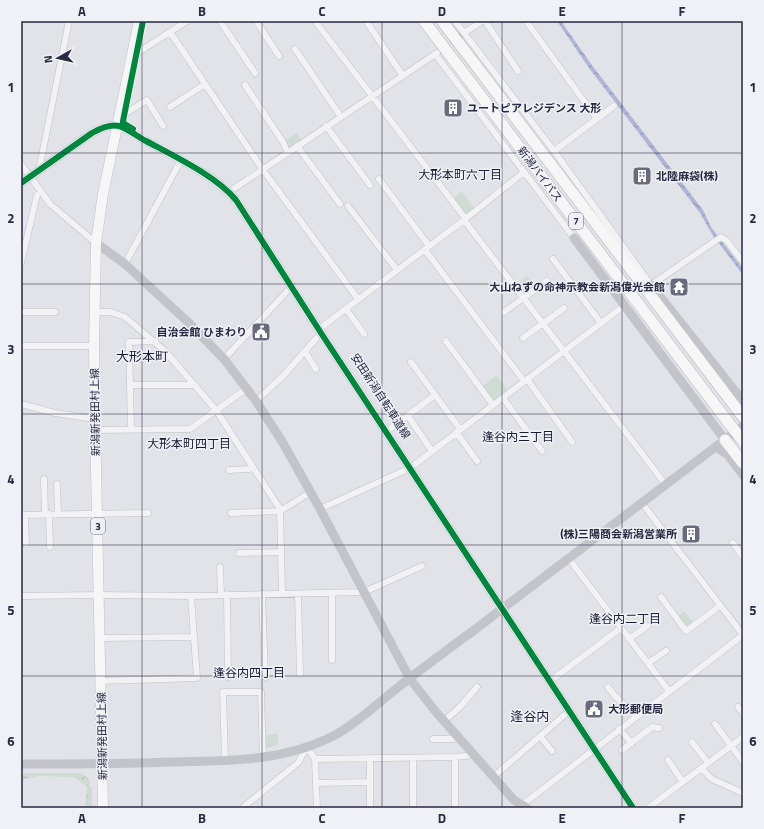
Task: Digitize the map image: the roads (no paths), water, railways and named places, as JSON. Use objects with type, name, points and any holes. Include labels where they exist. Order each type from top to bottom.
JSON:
[{"type":"highway","name":"新潟バイパス","points":[[424,21],[743,441]]},
{"type":"highway","name":"新潟バイパス","points":[[442,21],[741,415]]},
{"type":"highway","points":[[725,440],[743,463]]},
{"type":"main road","name":"新潟新発田村上線","points":[[103,808],[94,346],[96,243],[103,194],[139,21]]},
{"type":"street","points":[[39,170],[69,21]]},
{"type":"street","points":[[131,57],[187,21]]},
{"type":"street","points":[[220,21],[255,73]]},
{"type":"street","points":[[256,21],[279,56]]},
{"type":"street","points":[[315,21],[563,351],[666,485]]},
{"type":"street","points":[[366,21],[403,76]]},
{"type":"street","points":[[455,21],[554,151],[651,285],[743,401]]},
{"type":"street","points":[[464,34],[484,21],[518,71]]},
{"type":"street","points":[[526,21],[597,119]]},
{"type":"street","points":[[170,32],[263,170],[358,299]]},
{"type":"street","points":[[295,49],[341,117]]},
{"type":"street","points":[[229,192],[436,54],[625,304],[725,440]]},
{"type":"street","points":[[170,107],[205,84]]},
{"type":"street","points":[[245,85],[283,142],[288,153]]},
{"type":"street","points":[[21,183],[92,133],[101,128],[119,122],[147,100],[163,126]]},
{"type":"street","points":[[554,151],[614,106]]},
{"type":"street","points":[[119,122],[220,184],[241,206],[320,331],[633,808]]},
{"type":"street","points":[[326,126],[370,185]]},
{"type":"street","points":[[297,146],[340,204]]},
{"type":"street","points":[[125,264],[181,160]]},
{"type":"street","points":[[21,164],[50,204],[96,243],[125,264],[189,323],[224,359],[274,427],[311,492],[410,678],[457,736],[514,800],[522,806],[619,729],[743,635],[642,503]]},
{"type":"street","points":[[256,401],[283,376],[305,352],[320,331],[358,299],[465,219],[524,172]]},
{"type":"street","points":[[379,179],[427,248],[572,442]]},
{"type":"street","points":[[21,263],[37,195]]},
{"type":"street","points":[[348,206],[397,270]]},
{"type":"street","points":[[651,285],[718,239],[727,241],[743,262]]},
{"type":"street","points":[[552,259],[601,323]]},
{"type":"street","points":[[504,312],[547,281]]},
{"type":"street","points":[[224,359],[292,286]]},
{"type":"street","points":[[320,509],[410,468],[625,304]]},
{"type":"street","points":[[523,338],[564,308]]},
{"type":"street","points":[[346,309],[364,334]]},
{"type":"street","points":[[21,312],[55,312]]},
{"type":"street","points":[[95,312],[112,312],[125,317],[155,341],[195,384],[216,410],[280,509],[282,593]]},
{"type":"street","points":[[131,429],[129,342],[155,341]]},
{"type":"street","points":[[446,341],[493,405]]},
{"type":"street","points":[[21,346],[94,346]]},
{"type":"street","points":[[305,352],[316,369]]},
{"type":"street","points":[[411,362],[435,395],[477,461]]},
{"type":"street","points":[[130,385],[195,384]]},
{"type":"street","points":[[96,430],[190,429],[246,389]]},
{"type":"street","points":[[386,432],[435,395]]},
{"type":"street","points":[[503,398],[542,452]]},
{"type":"street","points":[[21,404],[55,413],[95,419]]},
{"type":"street","points":[[408,416],[432,451]]},
{"type":"street","points":[[21,764],[225,761],[263,758],[282,755],[307,747],[336,734],[361,717],[410,678],[743,426]]},
{"type":"street","points":[[716,447],[728,455],[743,475]]},
{"type":"street","points":[[229,470],[249,469],[253,467]]},
{"type":"street","points":[[44,479],[50,547]]},
{"type":"street","points":[[57,484],[58,513]]},
{"type":"street","points":[[231,513],[280,511],[311,492]]},
{"type":"street","points":[[26,544],[23,515],[58,513],[148,513]]},
{"type":"street","points":[[732,543],[743,556]]},
{"type":"street","points":[[239,553],[281,552]]},
{"type":"street","points":[[569,559],[669,691]]},
{"type":"street","points":[[21,596],[192,596],[282,593],[332,594],[364,592],[422,566]]},
{"type":"street","points":[[220,567],[224,594],[228,677]]},
{"type":"street","points":[[262,594],[265,677]]},
{"type":"street","points":[[298,594],[300,674]]},
{"type":"street","points":[[332,594],[332,660]]},
{"type":"street","points":[[101,681],[197,678],[192,596]]},
{"type":"street","points":[[660,597],[686,631],[720,606]]},
{"type":"street","points":[[629,639],[647,626]]},
{"type":"street","points":[[550,681],[621,628]]},
{"type":"street","points":[[100,638],[194,637]]},
{"type":"street","points":[[648,663],[666,651]]},
{"type":"street","points":[[608,686],[614,695],[636,716]]},
{"type":"street","points":[[444,721],[460,707],[477,687]]},
{"type":"street","points":[[225,761],[223,692],[261,692],[263,758]]},
{"type":"street","points":[[738,708],[743,713]]},
{"type":"street","points":[[493,777],[569,711]]},
{"type":"street","points":[[715,724],[743,762]]},
{"type":"street","points":[[622,750],[652,727],[659,728]]},
{"type":"street","points":[[619,729],[632,743]]},
{"type":"street","points":[[432,740],[453,739],[457,736]]},
{"type":"street","points":[[540,736],[552,751]]},
{"type":"street","points":[[648,808],[743,737]]},
{"type":"street","points":[[692,742],[708,763]]},
{"type":"street","points":[[307,747],[316,759],[317,808]]},
{"type":"street","points":[[242,808],[298,763],[307,747]]},
{"type":"street","points":[[316,759],[454,757],[474,755]]},
{"type":"street","points":[[454,757],[455,808]]},
{"type":"street","points":[[370,758],[370,808]]},
{"type":"street","points":[[413,758],[413,808]]},
{"type":"street","points":[[668,760],[683,782]]},
{"type":"street","points":[[701,768],[712,779],[729,788],[742,789]]},
{"type":"street","points":[[316,783],[370,782]]},
{"type":"water","points":[[557,21],[561,21],[591,64],[703,210],[711,227],[743,269],[743,275],[712,234],[700,213],[589,68]]},
{"type":"tunnel","points":[[437,53],[464,33]]},
{"type":"place","name":"ユートピアレジデンス 大形","points":[[453,108]]},
{"type":"place","name":"北陸麻袋(株)","points":[[642,176]]},
{"type":"place","name":"大山ねずの命神示教会新潟偉光会館","points":[[679,287]]},
{"type":"place","name":"自治会館 ひまわり","points":[[261,332]]},
{"type":"place","name":"(株)三陽商会新潟営業所","points":[[691,534]]},
{"type":"place","name":"大形郵便局","points":[[594,709]]},
{"type":"district","name":"大形本町六丁目","points":[[460,174]]},
{"type":"district","name":"大形本町","points":[[142,356]]},
{"type":"district","name":"逢谷内三丁目","points":[[518,436]]},
{"type":"district","name":"大形本町四丁目","points":[[189,443]]},
{"type":"district","name":"逢谷内二丁目","points":[[625,618]]},
{"type":"district","name":"逢谷内四丁目","points":[[249,672]]},
{"type":"district","name":"逢谷内","points":[[530,716]]}]
